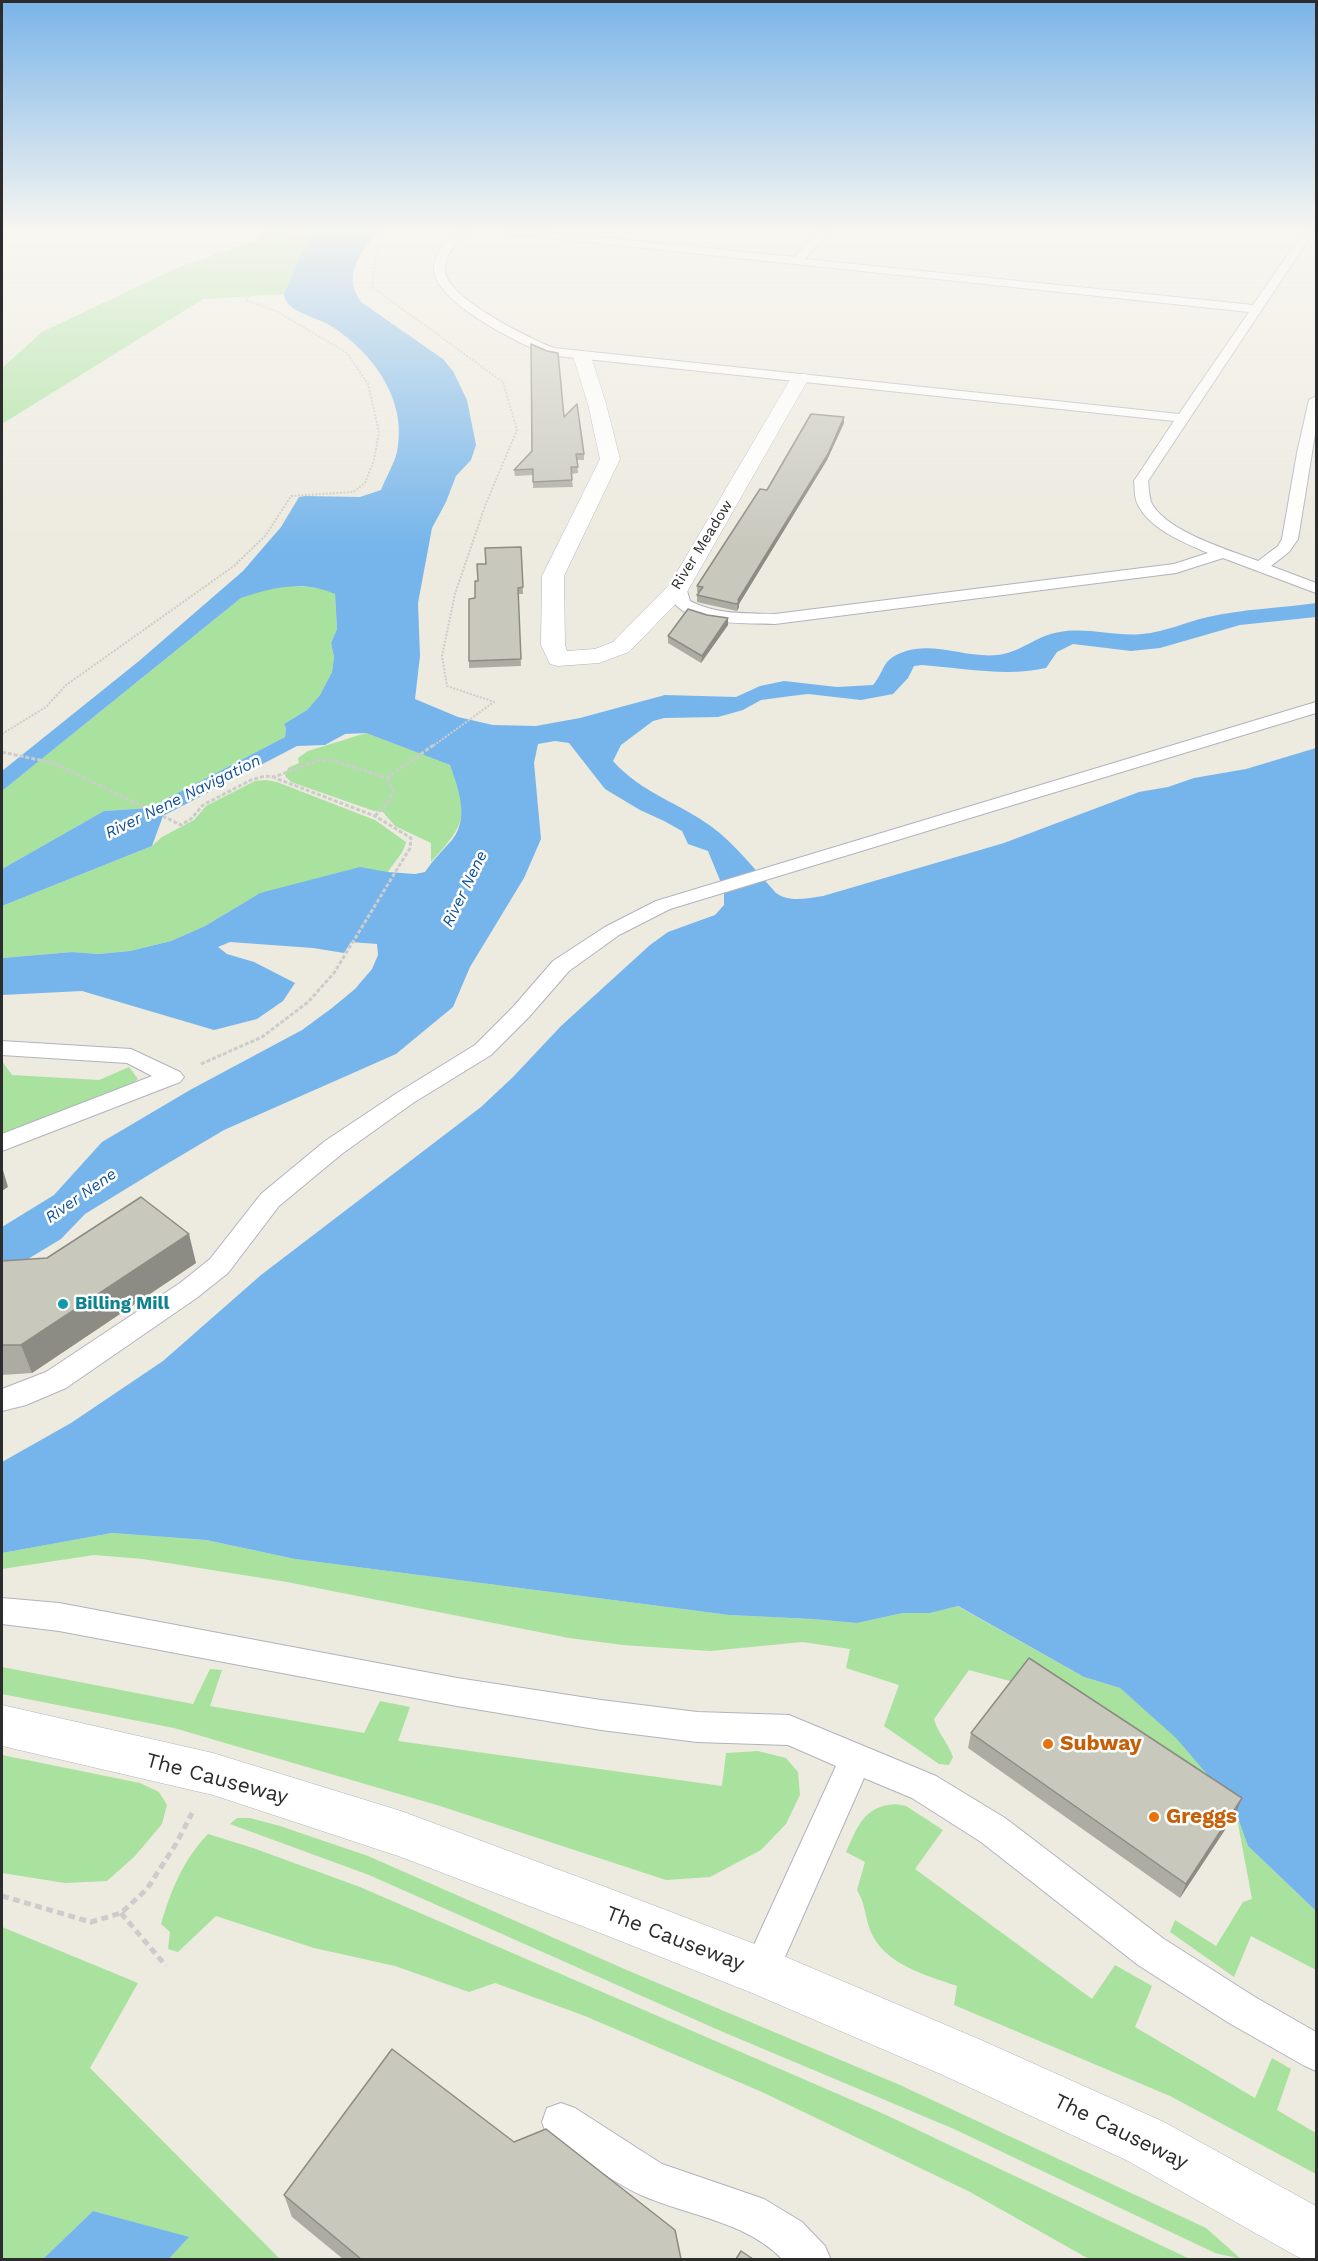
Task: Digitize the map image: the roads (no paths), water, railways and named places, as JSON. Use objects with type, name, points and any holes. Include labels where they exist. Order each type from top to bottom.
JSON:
[{"type":"street","name":"River Meadow","points":[[582,356],[597,404],[610,459],[553,576],[553,645],[558,659],[599,656],[621,647],[679,587],[800,378]]},
{"type":"street","name":"The Causeway","points":[[2,1726],[213,1774],[401,1834],[760,1971],[963,2058],[1145,2141],[1317,2236]]},
{"type":"lane","points":[[521,337],[542,349],[582,356],[1182,418]]},
{"type":"lane","points":[[1236,337],[1141,482],[1144,503],[1154,516],[1172,530],[1224,553],[1315,587]]},
{"type":"lane","points":[[1260,567],[1284,549],[1290,539],[1300,475],[1317,400]]},
{"type":"lane","points":[[679,587],[682,603],[704,614],[737,619],[775,619],[1176,568],[1197,564],[1224,553]]},
{"type":"lane","points":[[2,1400],[16,1397],[56,1380],[189,1290],[219,1266],[270,1200],[334,1147],[405,1098],[483,1050],[521,1012],[561,966],[612,931],[663,905],[1317,707]]},
{"type":"lane","points":[[2,1048],[131,1056],[172,1077],[2,1143]]},
{"type":"lane","points":[[2,1611],[59,1617],[457,1692],[602,1715],[698,1727],[789,1730],[924,1787],[993,1830],[1151,1952],[1242,2010],[1317,2052]]},
{"type":"lane","points":[[760,1971],[857,1757]]},
{"type":"lane","points":[[561,2122],[652,2180],[750,2212],[788,2236],[811,2259]]},
{"type":"water","points":[[346,337],[411,337],[443,359],[453,371],[467,400],[476,445],[471,460],[456,476],[446,502],[432,528],[418,603],[420,656],[415,699],[458,717],[493,725],[536,726],[580,718],[665,695],[736,697],[760,686],[784,681],[837,687],[873,685],[888,661],[906,651],[928,648],[997,655],[1005,654],[1060,632],[1142,634],[1221,614],[1316,603],[1316,617],[1240,625],[1160,648],[1131,651],[1073,644],[1057,652],[1046,668],[1031,671],[984,671],[914,666],[908,678],[893,694],[861,700],[808,694],[761,700],[743,710],[718,717],[664,718],[653,721],[621,745],[613,761],[636,782],[699,818],[721,834],[746,858],[776,893],[787,898],[799,899],[823,896],[1004,843],[1139,792],[1168,787],[1194,778],[1246,769],[1316,748],[1316,1911],[1248,1846],[1236,1813],[1218,1787],[1176,1738],[1120,1688],[1084,1677],[958,1606],[930,1613],[903,1613],[857,1623],[729,1615],[295,1559],[206,1540],[112,1533],[2,1553],[2,1462],[71,1423],[163,1361],[261,1275],[481,1107],[561,1026],[650,945],[668,932],[715,915],[724,905],[724,890],[708,851],[688,844],[682,831],[605,789],[569,743],[555,741],[538,744],[534,763],[541,839],[524,878],[470,967],[453,1007],[396,1054],[224,1130],[85,1214],[61,1239],[8,1271],[2,1266],[2,1227],[54,1195],[102,1142],[190,1090],[302,1030],[355,989],[372,969],[378,955],[377,944],[351,942],[344,953],[313,948],[230,942],[218,947],[227,954],[254,962],[295,983],[283,1001],[257,1019],[214,1030],[82,991],[2,995],[2,958],[72,952],[98,954],[130,951],[171,941],[205,926],[260,893],[360,867],[388,872],[415,874],[425,872],[457,831],[461,803],[450,765],[366,733],[345,734],[325,745],[297,746],[163,816],[152,846],[2,906],[2,869],[104,811],[149,808],[285,737],[284,724],[307,710],[320,695],[332,672],[334,657],[331,643],[337,629],[335,594],[300,586],[264,591],[241,598],[2,791],[2,771],[139,661],[243,571],[281,527],[299,497],[360,497],[381,490],[396,457],[399,432],[397,414],[384,379],[373,363]]},
{"type":"water","points":[[93,2211],[189,2237],[169,2259],[43,2259]]},
{"type":"place","name":"Billing Mill","points":[[63,1304]]},
{"type":"place","name":"Subway","points":[[1048,1744]]},
{"type":"place","name":"Greggs","points":[[1154,1817]]},
{"type":"water label","name":"River Nene Navigation","points":[[183,797]]},
{"type":"water label","name":"River Nene","points":[[465,889]]},
{"type":"water label","name":"River Nene","points":[[81,1196]]}]
